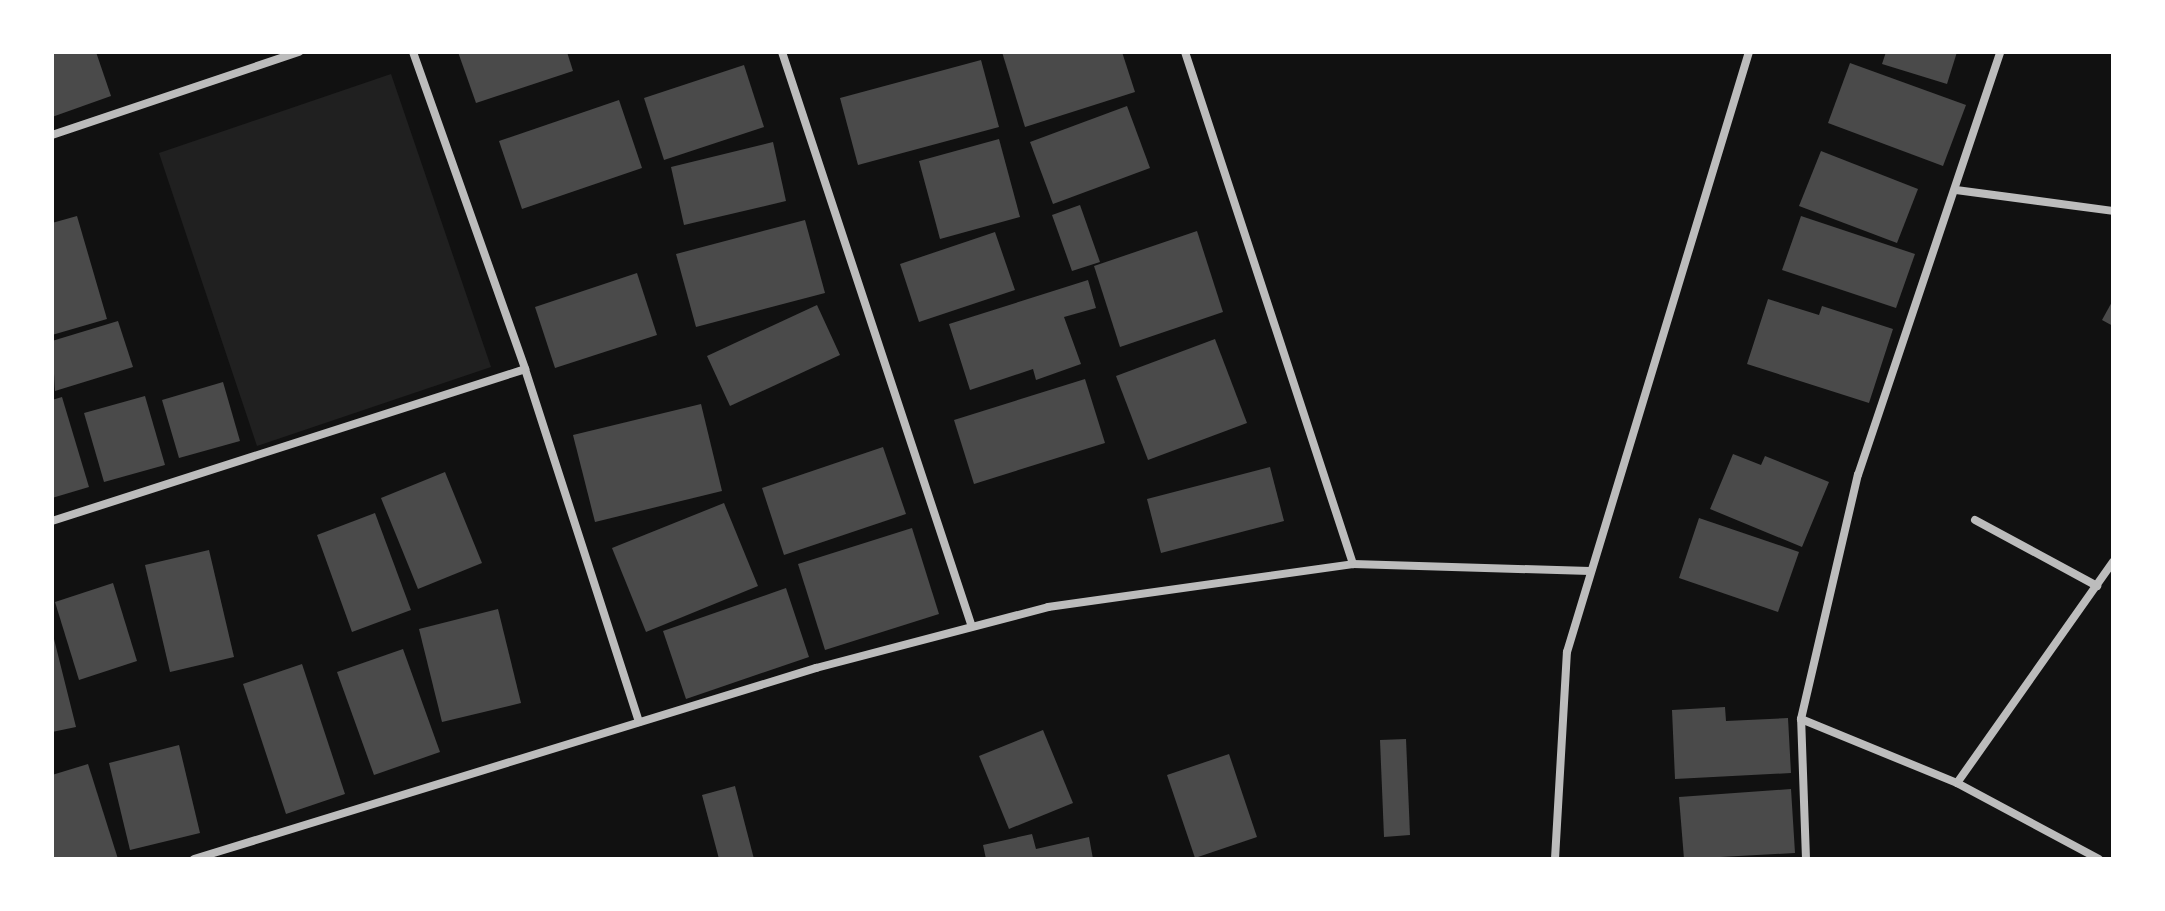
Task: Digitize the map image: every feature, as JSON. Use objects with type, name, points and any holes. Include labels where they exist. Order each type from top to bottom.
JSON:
[{"type":"street","points":[[52,135],[299,52]]},
{"type":"street","points":[[413,52],[525,369],[639,722]]},
{"type":"street","points":[[782,52],[971,624]]},
{"type":"street","points":[[1185,52],[1353,564]]},
{"type":"street","points":[[1555,859],[1567,652],[1749,52]]},
{"type":"street","points":[[1806,859],[1801,719],[1858,475],[2000,52]]},
{"type":"street","points":[[1956,190],[2113,211]]},
{"type":"street","points":[[52,521],[525,369]]},
{"type":"street","points":[[1975,520],[2097,586]]},
{"type":"street","points":[[1957,783],[2113,562]]},
{"type":"street","points":[[194,859],[971,624],[1113,597],[1353,564],[1590,571]]},
{"type":"street","points":[[1801,719],[1957,783],[2099,859]]},
{"type":"shaded area","points":[[391,74],[491,367],[257,446],[159,153]]},
{"type":"building","points":[[52,52],[96,52],[111,96],[52,117]]},
{"type":"building","points":[[458,52],[567,52],[573,71],[476,103]]},
{"type":"building","points":[[1002,52],[1122,52],[1135,92],[1025,127]]},
{"type":"building","points":[[1886,52],[1957,52],[1947,84],[1882,64]]},
{"type":"building","points":[[981,60],[999,127],[858,165],[840,98]]},
{"type":"building","points":[[1850,63],[1966,105],[1943,166],[1828,123]]},
{"type":"building","points":[[744,65],[764,127],[664,160],[644,98]]},
{"type":"building","points":[[619,100],[642,168],[522,209],[499,141]]},
{"type":"building","points":[[1127,106],[1150,168],[1053,204],[1030,142]]},
{"type":"building","points":[[999,139],[1020,217],[940,239],[919,161]]},
{"type":"building","points":[[773,142],[786,201],[684,225],[671,167]]},
{"type":"building","points":[[1821,151],[1918,189],[1897,243],[1799,206]]},
{"type":"building","points":[[1080,205],[1100,262],[1072,271],[1052,215]]},
{"type":"building","points":[[77,216],[107,319],[52,335],[52,223]]},
{"type":"building","points":[[1801,216],[1915,254],[1896,308],[1782,270]]},
{"type":"building","points":[[805,220],[825,293],[696,327],[676,254]]},
{"type":"building","points":[[1197,231],[1223,312],[1120,347],[1094,266]]},
{"type":"building","points":[[995,232],[1015,290],[919,322],[900,264]]},
{"type":"building","points":[[637,273],[657,335],[555,368],[535,307]]},
{"type":"building","points":[[1088,280],[1096,308],[1064,317],[1081,364],[1036,380],[1033,369],[970,390],[949,324]]},
{"type":"building","points":[[1768,299],[1819,315],[1822,306],[1893,329],[1869,403],[1747,364]]},
{"type":"building","points":[[2113,300],[2113,326],[2102,320]]},
{"type":"building","points":[[817,305],[840,355],[730,406],[707,356]]},
{"type":"building","points":[[118,321],[133,367],[55,391],[52,341]]},
{"type":"building","points":[[1215,339],[1247,423],[1148,460],[1116,376]]},
{"type":"building","points":[[1085,379],[1105,443],[974,484],[954,420]]},
{"type":"building","points":[[223,382],[240,441],[179,458],[162,400]]},
{"type":"building","points":[[145,396],[165,465],[104,482],[84,413]]},
{"type":"building","points":[[62,397],[89,487],[52,498],[52,400]]},
{"type":"building","points":[[701,404],[722,491],[595,522],[573,435]]},
{"type":"building","points":[[883,447],[906,514],[784,555],[762,488]]},
{"type":"building","points":[[1733,454],[1761,465],[1765,456],[1829,482],[1802,547],[1710,509]]},
{"type":"building","points":[[1270,467],[1284,521],[1161,553],[1147,499]]},
{"type":"building","points":[[445,472],[482,563],[418,589],[381,498]]},
{"type":"building","points":[[724,503],[758,586],[646,632],[612,548]]},
{"type":"building","points":[[375,513],[411,610],[352,632],[317,535]]},
{"type":"building","points":[[1699,518],[1799,552],[1778,612],[1679,578]]},
{"type":"building","points":[[912,528],[939,614],[825,650],[798,564]]},
{"type":"building","points":[[209,550],[234,657],[170,672],[145,565]]},
{"type":"building","points":[[113,583],[137,661],[79,680],[55,602]]},
{"type":"building","points":[[786,588],[809,657],[686,699],[663,631]]},
{"type":"building","points":[[498,609],[521,703],[442,722],[419,629]]},
{"type":"building","points":[[52,631],[76,727],[52,732]]},
{"type":"building","points":[[403,649],[440,752],[374,775],[337,672]]},
{"type":"building","points":[[302,664],[345,794],[286,814],[243,684]]},
{"type":"building","points":[[1725,707],[1726,721],[1788,718],[1791,773],[1675,779],[1672,710]]},
{"type":"building","points":[[1043,730],[1073,803],[1009,829],[979,756]]},
{"type":"building","points":[[1406,739],[1410,835],[1384,837],[1380,740]]},
{"type":"building","points":[[179,745],[200,833],[130,850],[109,763]]},
{"type":"building","points":[[1229,754],[1257,837],[1195,858],[1167,775]]},
{"type":"building","points":[[88,764],[118,859],[52,859],[52,775]]},
{"type":"building","points":[[735,786],[754,859],[719,859],[702,795]]},
{"type":"building","points":[[1791,789],[1795,853],[1684,859],[1679,797]]},
{"type":"building","points":[[1032,834],[1036,849],[1089,837],[1093,859],[986,859],[983,845]]}]
